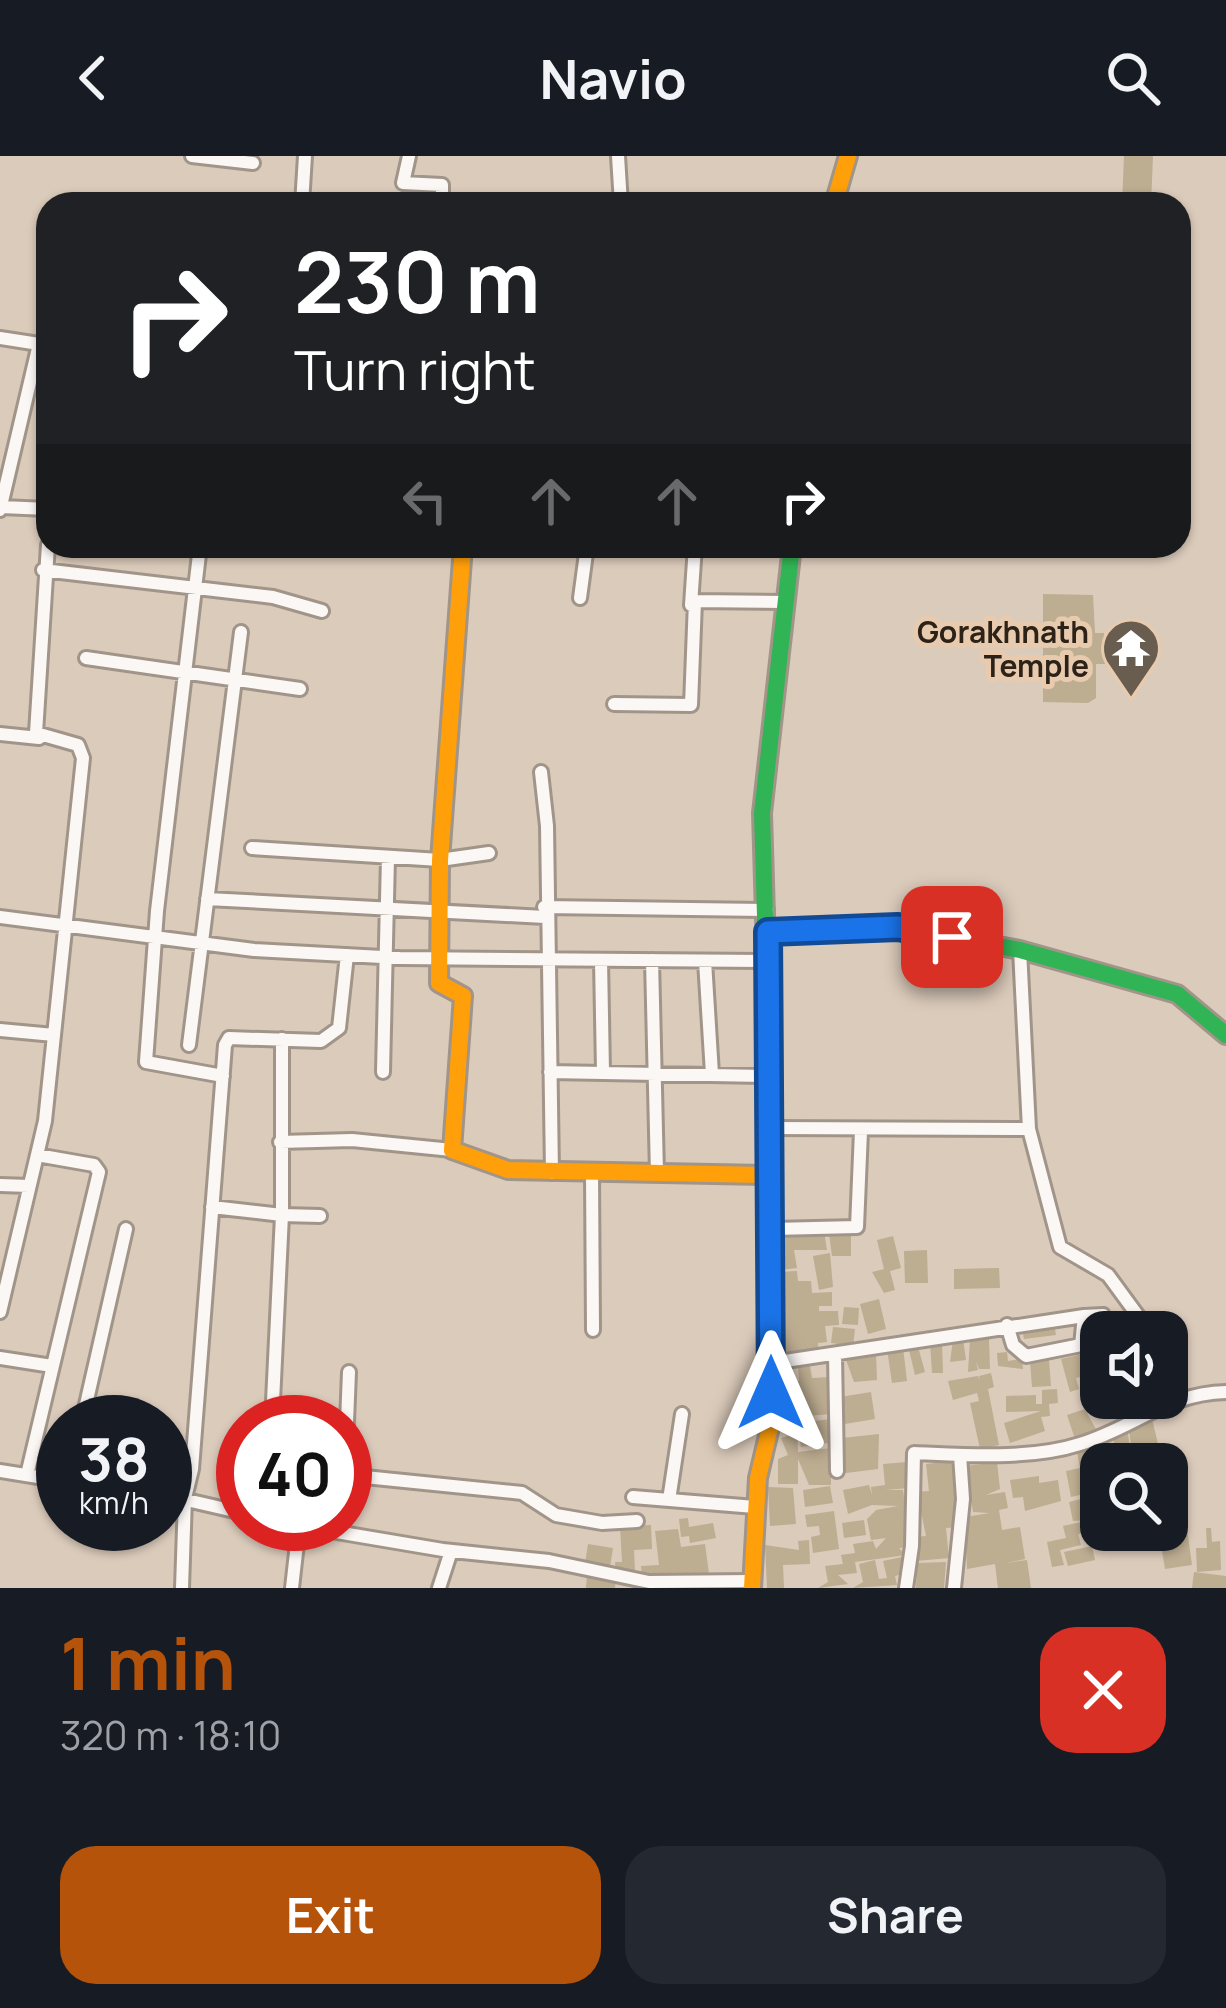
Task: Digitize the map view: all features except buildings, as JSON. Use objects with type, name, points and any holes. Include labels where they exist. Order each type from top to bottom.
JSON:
[{"type":"street","points":[[192,156],[253,163]]},
{"type":"street","points":[[303,192],[305,156]]},
{"type":"street","points":[[409,156],[403,183],[442,185],[442,192]]},
{"type":"street","points":[[618,156],[620,192]]},
{"type":"street","points":[[838,192],[848,156]]},
{"type":"street","points":[[0,338],[36,340]]},
{"type":"street","points":[[36,372],[0,509],[36,508]]},
{"type":"street","points":[[40,738],[34,718],[45,558]]},
{"type":"street","points":[[199,558],[155,937],[146,1062],[223,1076]]},
{"type":"street","points":[[452,1150],[463,996],[441,986],[440,860],[462,558]]},
{"type":"street","points":[[580,598],[585,558]]},
{"type":"street","points":[[614,704],[691,705],[694,558]]},
{"type":"street","points":[[372,1536],[451,1551],[549,1561],[630,1582],[751,1585],[755,1507],[771,1423],[772,1364],[772,1229],[766,1175],[769,961],[762,814],[791,558]]},
{"type":"street","points":[[43,570],[273,597],[322,611]]},
{"type":"street","points":[[691,608],[699,599],[787,602]]},
{"type":"street","points":[[189,1045],[241,632]]},
{"type":"street","points":[[86,658],[300,689]]},
{"type":"street","points":[[0,734],[78,745],[83,758],[37,1155],[0,1312]]},
{"type":"street","points":[[541,772],[547,836],[552,1173]]},
{"type":"street","points":[[252,848],[440,860],[490,853]]},
{"type":"street","points":[[382,1072],[388,857]]},
{"type":"street","points":[[207,899],[440,914],[767,910]]},
{"type":"street","points":[[0,917],[202,943],[347,955],[769,961]]},
{"type":"street","points":[[768,932],[898,927],[1020,950],[1177,994],[1226,1035]]},
{"type":"street","points":[[1020,950],[1029,1129],[1060,1247],[1070,1258],[1099,1265],[1134,1311]]},
{"type":"street","points":[[192,1468],[223,1076],[230,1038],[321,1041],[339,1028],[347,955]]},
{"type":"street","points":[[601,960],[603,1072]]},
{"type":"street","points":[[652,960],[657,1174]]},
{"type":"street","points":[[705,961],[712,1074]]},
{"type":"street","points":[[0,1030],[54,1035]]},
{"type":"street","points":[[273,1395],[282,1214],[282,1039]]},
{"type":"street","points":[[550,1072],[767,1076]]},
{"type":"street","points":[[766,1128],[1029,1129]]},
{"type":"street","points":[[772,1229],[857,1227],[861,1131]]},
{"type":"street","points":[[280,1142],[352,1140],[452,1150],[508,1170],[552,1173],[766,1175]]},
{"type":"street","points":[[27,1475],[99,1172],[94,1166],[37,1155]]},
{"type":"street","points":[[592,1173],[593,1330]]},
{"type":"street","points":[[0,1185],[29,1186]]},
{"type":"street","points":[[212,1208],[320,1216]]},
{"type":"street","points":[[88,1395],[126,1229]]},
{"type":"street","points":[[772,1364],[1080,1316]]},
{"type":"street","points":[[1006,1325],[1013,1345],[1026,1356],[1080,1345]]},
{"type":"street","points":[[835,1354],[837,1471]]},
{"type":"street","points":[[0,1358],[52,1366]]},
{"type":"street","points":[[348,1395],[349,1372]]},
{"type":"street","points":[[1188,1397],[1226,1392]]},
{"type":"street","points":[[669,1500],[682,1414]]},
{"type":"street","points":[[905,1588],[912,1546],[914,1453],[1046,1453],[1144,1419]]},
{"type":"street","points":[[954,1588],[963,1499],[960,1455]]},
{"type":"street","points":[[0,1471],[36,1476]]},
{"type":"street","points":[[372,1476],[522,1493],[556,1515],[637,1521]]},
{"type":"street","points":[[633,1497],[755,1507]]},
{"type":"street","points":[[182,1588],[183,1551]]},
{"type":"street","points":[[292,1588],[293,1551]]},
{"type":"street","points":[[439,1588],[451,1551]]},
{"type":"traffic: fast","points":[[770,1087],[762,813],[791,558]]},
{"type":"traffic: fast","points":[[768,932],[897,927],[1020,950],[1177,994],[1226,1035]]},
{"type":"traffic: slow","points":[[838,192],[848,156]]},
{"type":"traffic: slow","points":[[462,558],[440,860],[439,983],[463,996],[452,1150],[508,1170],[766,1175]]},
{"type":"traffic: slow","points":[[752,1588],[758,1478],[771,1423],[770,1087]]},
{"type":"place","name":"Gorakhnath Temple","points":[[1131,699]]},
{"type":"route","points":[[771,1393],[768,932],[898,927],[952,937]]}]
